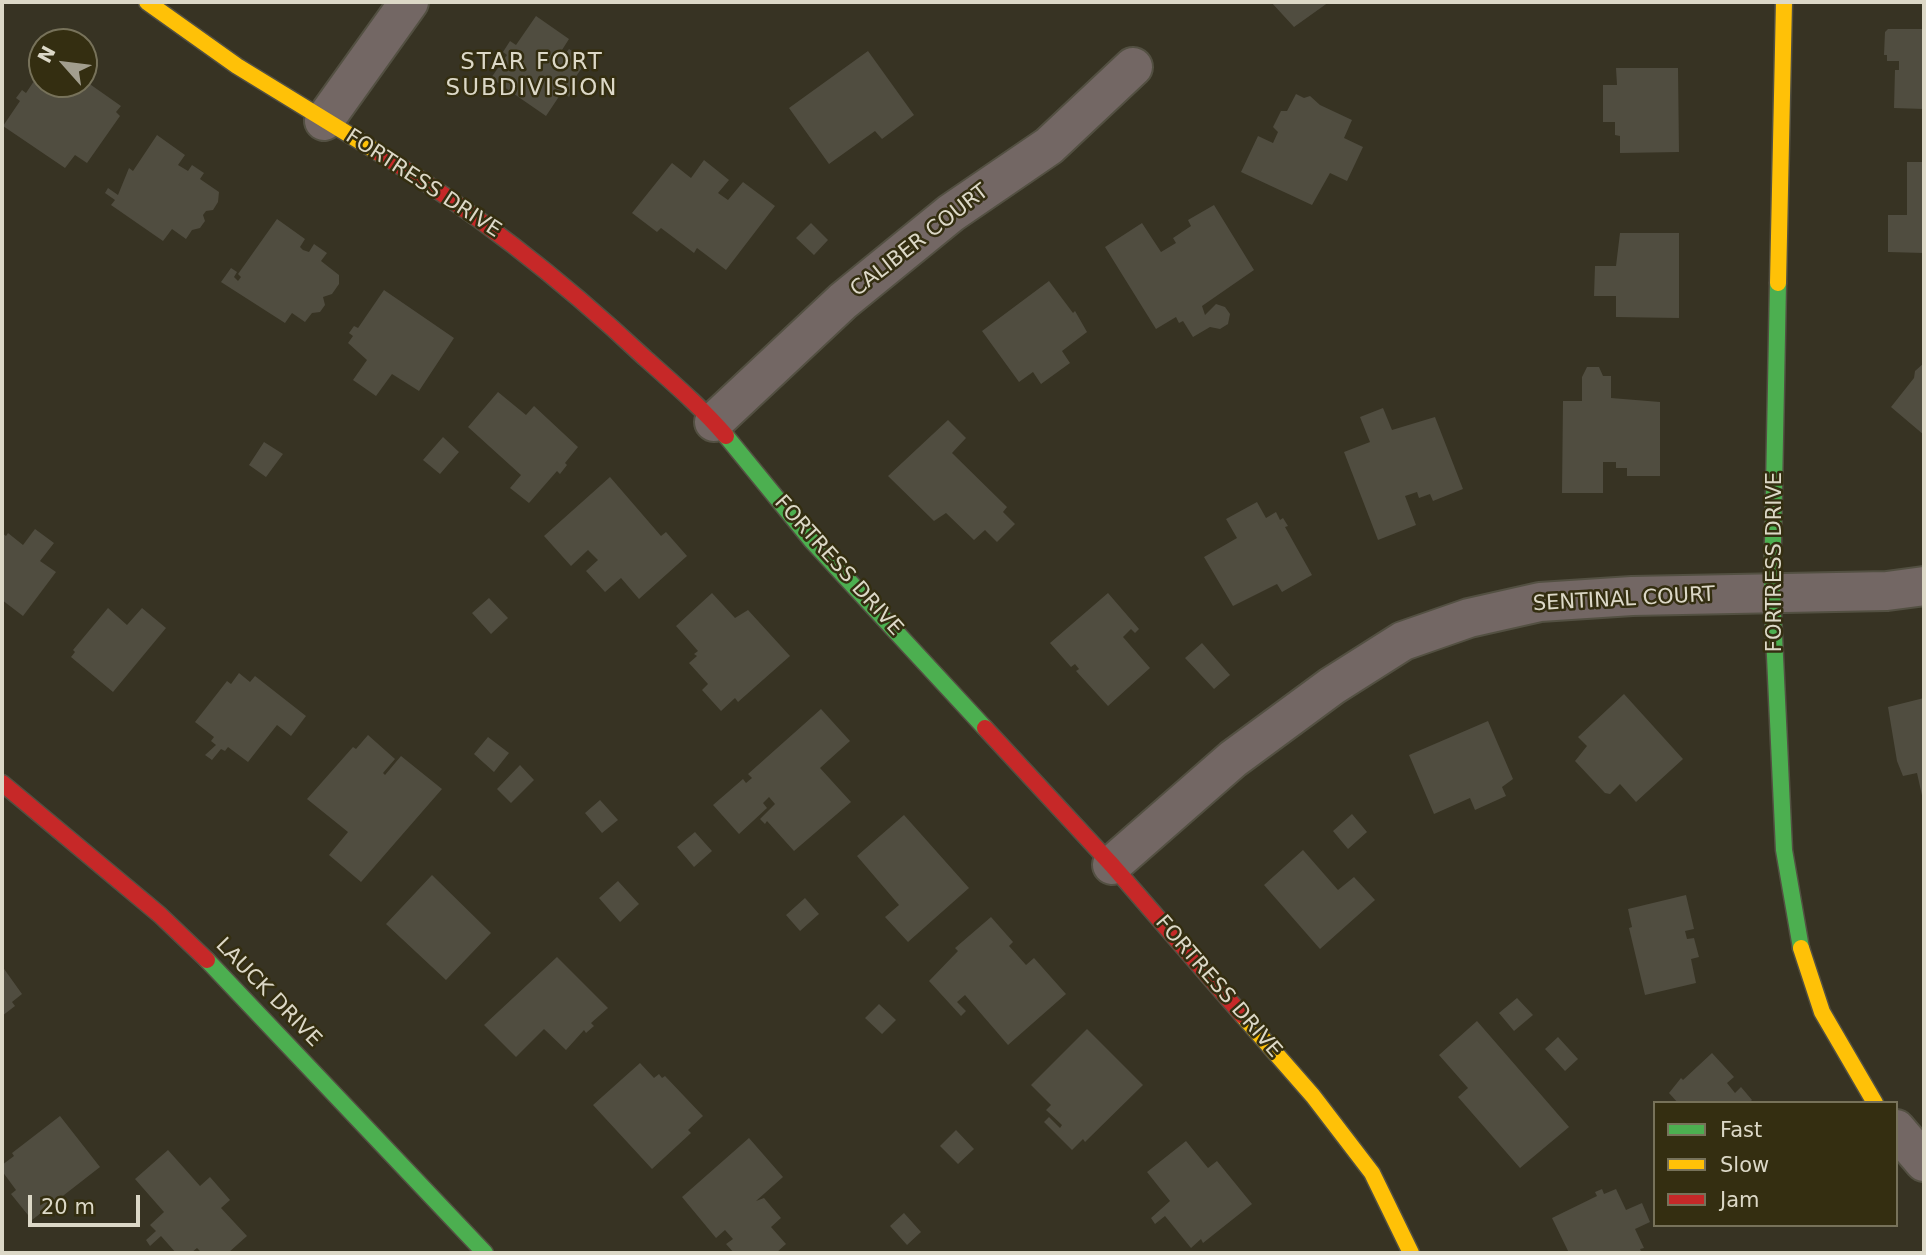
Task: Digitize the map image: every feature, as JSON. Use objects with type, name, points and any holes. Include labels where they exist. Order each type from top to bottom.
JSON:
[{"type":"street","name":"FORTRESS DRIVE","points":[[147,2],[237,66],[435,187],[521,249],[623,337],[714,422],[811,540],[1112,866],[1312,1096],[1372,1173],[1411,1253]]},
{"type":"street","points":[[324,121],[409,2]]},
{"type":"street","name":"FORTRESS DRIVE","points":[[1784,2],[1772,592],[1784,849],[1799,940],[1822,1012],[1874,1101]]},
{"type":"street","name":"CALIBER COURT","points":[[714,422],[843,301],[951,213],[1049,146],[1133,67]]},
{"type":"street","name":"SENTINAL COURT","points":[[1112,866],[1233,759],[1332,686],[1403,641],[1469,618],[1540,602],[1772,592],[1887,591],[1924,586]]},
{"type":"street","name":"LAUCK DRIVE","points":[[2,783],[160,915],[207,960],[485,1253]]},
{"type":"street","points":[[1898,1131],[1924,1162]]},
{"type":"building","points":[[1271,2],[1329,2],[1294,27]]},
{"type":"building","points":[[536,16],[569,39],[562,50],[566,53],[569,49],[577,54],[574,58],[584,65],[572,82],[576,85],[569,97],[562,92],[546,116],[491,78],[507,55],[503,52],[510,41],[516,45]]},
{"type":"building","points":[[1888,29],[1924,29],[1924,109],[1894,108],[1895,70],[1899,70],[1899,61],[1887,61],[1887,55],[1884,55],[1885,32]]},
{"type":"building","points":[[868,51],[914,115],[882,139],[875,131],[829,164],[789,108]]},
{"type":"building","points":[[1616,68],[1678,68],[1679,152],[1620,153],[1620,136],[1615,135],[1615,122],[1603,122],[1603,85],[1617,85]]},
{"type":"building","points":[[22,90],[26,93],[28,90],[28,98],[98,98],[98,90],[121,106],[116,112],[120,116],[87,163],[75,155],[65,168],[3,126],[20,101],[16,98]]},
{"type":"building","points":[[1296,94],[1304,98],[1310,96],[1320,105],[1352,120],[1344,138],[1363,147],[1347,181],[1330,173],[1312,205],[1241,172],[1258,136],[1273,143],[1278,132],[1273,127],[1281,111],[1287,111]]},
{"type":"building","points":[[157,135],[185,155],[178,165],[188,171],[192,165],[204,173],[200,179],[219,192],[218,202],[213,210],[206,211],[203,215],[205,221],[200,228],[192,230],[186,239],[172,229],[163,241],[111,205],[115,200],[105,193],[108,188],[118,195],[129,168],[133,171]]},
{"type":"building","points":[[704,160],[729,180],[718,193],[728,200],[743,182],[775,206],[726,270],[697,248],[694,253],[661,228],[657,232],[632,213],[672,163],[691,178]]},
{"type":"building","points":[[1907,162],[1924,162],[1924,253],[1888,252],[1888,215],[1907,215]]},
{"type":"building","points":[[1214,205],[1254,270],[1202,306],[1205,315],[1216,304],[1225,307],[1230,314],[1228,324],[1220,329],[1210,327],[1193,337],[1183,321],[1179,323],[1176,317],[1156,329],[1105,247],[1142,223],[1161,252],[1176,243],[1173,238],[1191,226],[1188,220]]},
{"type":"building","points":[[277,219],[305,239],[300,247],[303,250],[309,252],[314,244],[327,253],[321,261],[339,275],[339,284],[332,294],[323,297],[325,305],[320,312],[312,313],[305,322],[292,313],[285,323],[221,282],[231,268],[237,272],[234,277],[238,281],[241,277],[238,274]]},
{"type":"building","points":[[811,223],[828,240],[814,255],[796,238]]},
{"type":"building","points":[[1620,233],[1679,233],[1679,318],[1616,317],[1616,296],[1594,296],[1595,266],[1616,266]]},
{"type":"building","points":[[1049,281],[1073,313],[1075,311],[1087,332],[1062,351],[1070,363],[1041,384],[1033,372],[1019,382],[982,331]]},
{"type":"building","points":[[384,290],[454,338],[419,391],[392,374],[376,396],[353,380],[367,360],[348,343],[353,336],[349,333],[354,326],[358,328]]},
{"type":"building","points":[[1924,363],[1924,435],[1891,407],[1914,378],[1915,371]]},
{"type":"building","points":[[1587,367],[1599,367],[1603,376],[1611,376],[1611,398],[1660,402],[1660,476],[1627,476],[1627,468],[1616,468],[1616,462],[1603,462],[1603,493],[1562,493],[1563,401],[1582,401],[1582,377]]},
{"type":"building","points":[[498,392],[526,415],[534,406],[578,447],[560,474],[557,471],[529,503],[510,488],[521,475],[468,427]]},
{"type":"building","points":[[1383,408],[1392,430],[1435,417],[1463,489],[1433,501],[1430,494],[1419,498],[1417,492],[1405,496],[1416,525],[1378,540],[1344,452],[1370,442],[1360,417]]},
{"type":"building","points":[[948,420],[966,438],[952,453],[1007,507],[1003,512],[1015,524],[997,542],[985,530],[974,540],[946,513],[934,521],[888,476]]},
{"type":"building","points":[[443,437],[459,452],[440,474],[423,460]]},
{"type":"building","points":[[264,442],[283,454],[266,477],[249,465]]},
{"type":"building","points":[[610,477],[661,536],[666,532],[687,556],[639,599],[621,578],[605,592],[586,571],[598,560],[588,550],[571,566],[544,536]]},
{"type":"building","points":[[1257,502],[1266,518],[1276,512],[1280,520],[1283,518],[1288,526],[1285,527],[1312,575],[1282,592],[1277,584],[1233,606],[1204,557],[1237,538],[1226,519]]},
{"type":"building","points":[[35,529],[54,543],[40,561],[56,572],[23,616],[2,600],[2,533],[6,536],[8,533],[23,545]]},
{"type":"building","points":[[712,593],[735,618],[748,610],[790,656],[738,702],[735,698],[721,711],[702,690],[708,684],[689,663],[697,656],[694,654],[698,651],[676,626]]},
{"type":"building","points":[[1108,593],[1139,629],[1135,633],[1131,629],[1123,637],[1150,668],[1108,706],[1076,671],[1079,669],[1075,664],[1071,667],[1050,643]]},
{"type":"building","points":[[489,598],[508,618],[491,634],[472,613]]},
{"type":"building","points":[[108,608],[127,625],[142,608],[166,628],[113,692],[71,657],[75,652],[73,650]]},
{"type":"building","points":[[1202,643],[1230,675],[1214,689],[1185,658]]},
{"type":"building","points":[[239,673],[250,682],[255,676],[306,716],[291,736],[277,725],[248,762],[228,747],[225,751],[221,749],[212,760],[205,755],[216,745],[211,741],[214,737],[195,722],[227,681],[231,684]]},
{"type":"building","points":[[1624,694],[1683,759],[1636,802],[1620,784],[1610,794],[1605,793],[1575,761],[1587,746],[1578,737]]},
{"type":"building","points":[[1924,698],[1923,800],[1917,773],[1903,776],[1897,761],[1888,707]]},
{"type":"building","points":[[821,709],[850,741],[820,768],[851,802],[794,851],[767,821],[765,824],[760,819],[775,804],[769,797],[763,803],[767,808],[739,834],[713,805],[743,779],[746,783],[752,778],[748,774]]},
{"type":"building","points":[[1488,721],[1513,779],[1502,787],[1506,796],[1475,810],[1470,798],[1434,814],[1409,755]]},
{"type":"building","points":[[368,735],[395,759],[383,773],[385,775],[401,756],[442,789],[361,882],[329,855],[348,832],[307,799],[353,747],[356,749]]},
{"type":"building","points":[[488,737],[509,753],[494,772],[474,754]]},
{"type":"building","points":[[520,765],[534,780],[511,803],[497,789]]},
{"type":"building","points":[[600,800],[618,820],[602,833],[585,813]]},
{"type":"building","points":[[1352,814],[1367,832],[1348,849],[1333,831]]},
{"type":"building","points":[[904,815],[969,888],[908,942],[885,917],[899,905],[857,856]]},
{"type":"building","points":[[695,832],[712,851],[694,867],[677,847]]},
{"type":"building","points":[[1303,850],[1338,890],[1354,877],[1375,900],[1320,949],[1264,885]]},
{"type":"building","points":[[432,875],[491,933],[446,980],[386,924]]},
{"type":"building","points":[[618,881],[639,904],[620,922],[599,898]]},
{"type":"building","points":[[1686,895],[1694,929],[1685,931],[1687,939],[1694,938],[1699,957],[1691,959],[1696,983],[1645,995],[1629,928],[1632,927],[1628,909]]},
{"type":"building","points":[[805,898],[819,914],[800,931],[786,915]]},
{"type":"building","points":[[991,917],[1013,942],[1009,946],[1026,965],[1034,958],[1066,994],[1008,1045],[965,995],[957,1002],[966,1011],[961,1016],[929,981],[958,951],[955,948]]},
{"type":"building","points":[[557,957],[608,1008],[591,1023],[594,1026],[586,1033],[584,1030],[566,1050],[544,1029],[516,1057],[484,1025]]},
{"type":"building","points":[[2,966],[22,994],[12,1002],[15,1006],[2,1016]]},
{"type":"building","points":[[1517,998],[1533,1015],[1514,1031],[1499,1013]]},
{"type":"building","points":[[879,1004],[896,1020],[882,1034],[865,1018]]},
{"type":"building","points":[[1477,1021],[1569,1127],[1520,1168],[1458,1097],[1468,1088],[1439,1055]]},
{"type":"building","points":[[1087,1029],[1143,1085],[1085,1142],[1083,1139],[1072,1150],[1044,1122],[1049,1117],[1060,1128],[1062,1125],[1046,1110],[1051,1105],[1031,1085]]},
{"type":"building","points":[[1558,1037],[1578,1059],[1565,1071],[1545,1049]]},
{"type":"building","points":[[1712,1053],[1734,1077],[1727,1083],[1735,1093],[1741,1087],[1752,1100],[1676,1101],[1669,1093],[1681,1078],[1683,1080]]},
{"type":"building","points":[[640,1063],[654,1078],[659,1074],[662,1078],[665,1076],[703,1116],[688,1130],[691,1133],[652,1169],[593,1105]]},
{"type":"building","points":[[60,1116],[100,1167],[32,1220],[11,1194],[16,1190],[2,1171],[2,1165],[14,1156],[12,1153]]},
{"type":"building","points":[[956,1130],[974,1149],[958,1164],[940,1146]]},
{"type":"building","points":[[749,1138],[783,1177],[756,1201],[764,1198],[781,1218],[771,1227],[786,1244],[776,1253],[734,1253],[726,1244],[733,1239],[725,1230],[716,1238],[682,1197]]},
{"type":"building","points":[[1186,1141],[1208,1168],[1217,1161],[1252,1204],[1203,1243],[1201,1239],[1191,1248],[1165,1216],[1155,1224],[1151,1218],[1170,1201],[1147,1172]]},
{"type":"building","points":[[168,1150],[200,1186],[210,1177],[230,1200],[221,1208],[247,1236],[228,1253],[202,1253],[197,1248],[191,1253],[176,1253],[161,1236],[150,1246],[146,1240],[156,1231],[150,1225],[164,1212],[135,1179]]},
{"type":"building","points":[[1602,1189],[1604,1194],[1616,1189],[1626,1210],[1642,1203],[1650,1222],[1635,1229],[1644,1248],[1640,1249],[1642,1253],[1569,1253],[1552,1218],[1597,1196],[1595,1192]]},
{"type":"building","points":[[904,1213],[921,1232],[907,1245],[890,1226]]},
{"type":"traffic: fast","points":[[1778,283],[1772,592],[1784,850],[1801,948]]},
{"type":"traffic: fast","points":[[726,436],[811,540],[985,728]]},
{"type":"traffic: fast","points":[[207,960],[485,1253]]},
{"type":"traffic: slow","points":[[147,2],[237,66],[379,153]]},
{"type":"traffic: slow","points":[[1778,283],[1784,2]]},
{"type":"traffic: slow","points":[[1801,948],[1822,1012],[1874,1101]]},
{"type":"traffic: slow","points":[[1243,1016],[1313,1096],[1372,1173],[1411,1253]]},
{"type":"traffic: jam","points":[[379,153],[484,223],[550,275],[677,386],[726,436]]},
{"type":"traffic: jam","points":[[985,728],[1112,865],[1243,1016]]},
{"type":"traffic: jam","points":[[2,783],[160,915],[207,960]]},
{"type":"district","name":"STAR FORT SUBDIVISION","points":[[532,76]]}]
